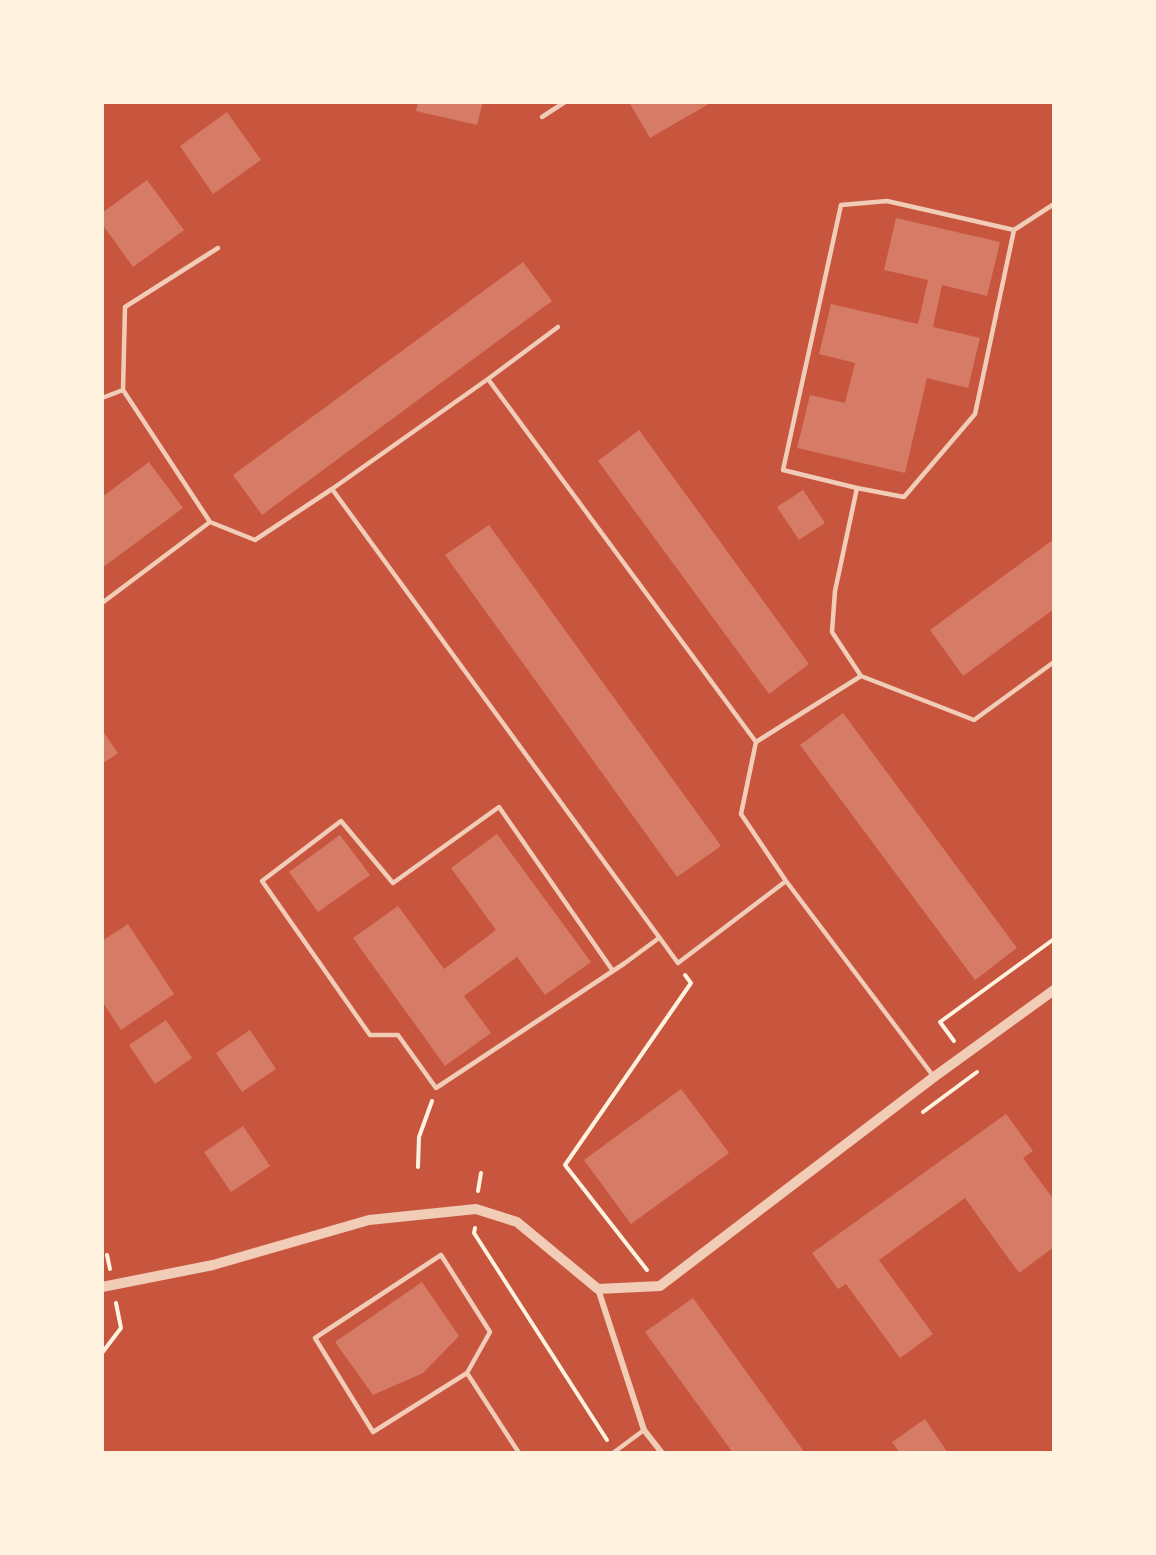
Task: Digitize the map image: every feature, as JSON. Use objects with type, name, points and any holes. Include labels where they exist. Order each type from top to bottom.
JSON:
[{"type":"street","points":[[598,1289],[660,1286],[934,1077],[1054,990]]},
{"type":"street","points":[[102,1287],[213,1264],[369,1220],[476,1209],[517,1222],[598,1289],[644,1430],[662,1453]]},
{"type":"lane","points":[[542,117],[565,102]]},
{"type":"lane","points":[[1014,230],[887,201],[841,205],[783,470],[904,497],[975,414],[1014,230],[1054,204]]},
{"type":"lane","points":[[218,248],[125,307],[123,390],[210,522],[255,540],[332,489],[558,327]]},
{"type":"lane","points":[[488,379],[756,742]]},
{"type":"lane","points":[[102,398],[123,390]]},
{"type":"lane","points":[[857,488],[835,591],[832,632],[861,676],[974,720],[1054,662]]},
{"type":"lane","points":[[332,489],[678,963],[786,881]]},
{"type":"lane","points":[[102,603],[210,522]]},
{"type":"lane","points":[[861,676],[756,742],[741,814],[786,881],[934,1077]]},
{"type":"lane","points":[[613,970],[499,807],[393,883],[341,821],[262,881],[370,1035],[398,1035],[436,1088],[613,970],[659,938]]},
{"type":"lane","points":[[441,1255],[490,1332],[467,1373],[373,1432],[315,1338],[441,1255]]},
{"type":"lane","points":[[467,1373],[519,1453]]},
{"type":"lane","points":[[614,1452],[644,1430]]},
{"type":"path","points":[[922,1112],[979,1071],[940,1022],[1054,939]]},
{"type":"path","points":[[660,1286],[565,1165],[691,983],[678,963]]},
{"type":"path","points":[[418,1167],[419,1137],[436,1088]]},
{"type":"path","points":[[481,1173],[474,1233],[614,1452]]},
{"type":"building","points":[[418,102],[483,102],[477,125],[416,111]]},
{"type":"building","points":[[629,102],[712,102],[650,138]]},
{"type":"building","points":[[227,112],[261,160],[213,194],[180,146]]},
{"type":"building","points":[[147,180],[184,230],[133,267],[102,224],[102,213]]},
{"type":"building","points":[[896,218],[1000,242],[987,296],[942,285],[933,327],[980,338],[968,388],[927,378],[905,473],[797,448],[810,395],[845,403],[855,363],[819,354],[831,304],[918,324],[928,280],[884,270]]},
{"type":"building","points":[[523,262],[552,301],[262,515],[233,475]]},
{"type":"building","points":[[639,430],[809,664],[769,694],[598,461]]},
{"type":"building","points":[[149,462],[183,508],[102,568],[102,497]]},
{"type":"building","points":[[803,490],[825,523],[799,540],[777,507]]},
{"type":"building","points":[[489,525],[721,846],[677,877],[445,555]]},
{"type":"building","points":[[1054,539],[1054,609],[963,676],[930,630]]},
{"type":"building","points":[[843,713],[1017,948],[975,980],[800,745]]},
{"type":"building","points":[[102,730],[118,753],[102,764]]},
{"type":"building","points":[[497,834],[591,962],[545,995],[517,957],[464,996],[491,1033],[445,1066],[353,938],[398,906],[444,969],[496,930],[451,868]]},
{"type":"building","points":[[340,835],[370,875],[318,912],[289,872]]},
{"type":"building","points":[[128,924],[174,994],[121,1030],[102,1001],[102,941]]},
{"type":"building","points":[[166,1020],[192,1058],[155,1084],[129,1045]]},
{"type":"building","points":[[250,1030],[276,1069],[242,1092],[216,1053]]},
{"type":"building","points":[[681,1089],[729,1153],[631,1224],[584,1160]]},
{"type":"building","points":[[1006,1114],[1033,1151],[1023,1158],[1054,1200],[1054,1247],[1019,1273],[965,1198],[879,1260],[933,1334],[900,1358],[846,1284],[838,1289],[812,1253]]},
{"type":"building","points":[[243,1126],[270,1166],[231,1192],[204,1152]]},
{"type":"building","points":[[422,1282],[459,1336],[423,1373],[373,1395],[335,1342]]},
{"type":"building","points":[[693,1298],[805,1453],[733,1453],[645,1332]]},
{"type":"building","points":[[925,1419],[948,1453],[900,1453],[892,1442]]}]
